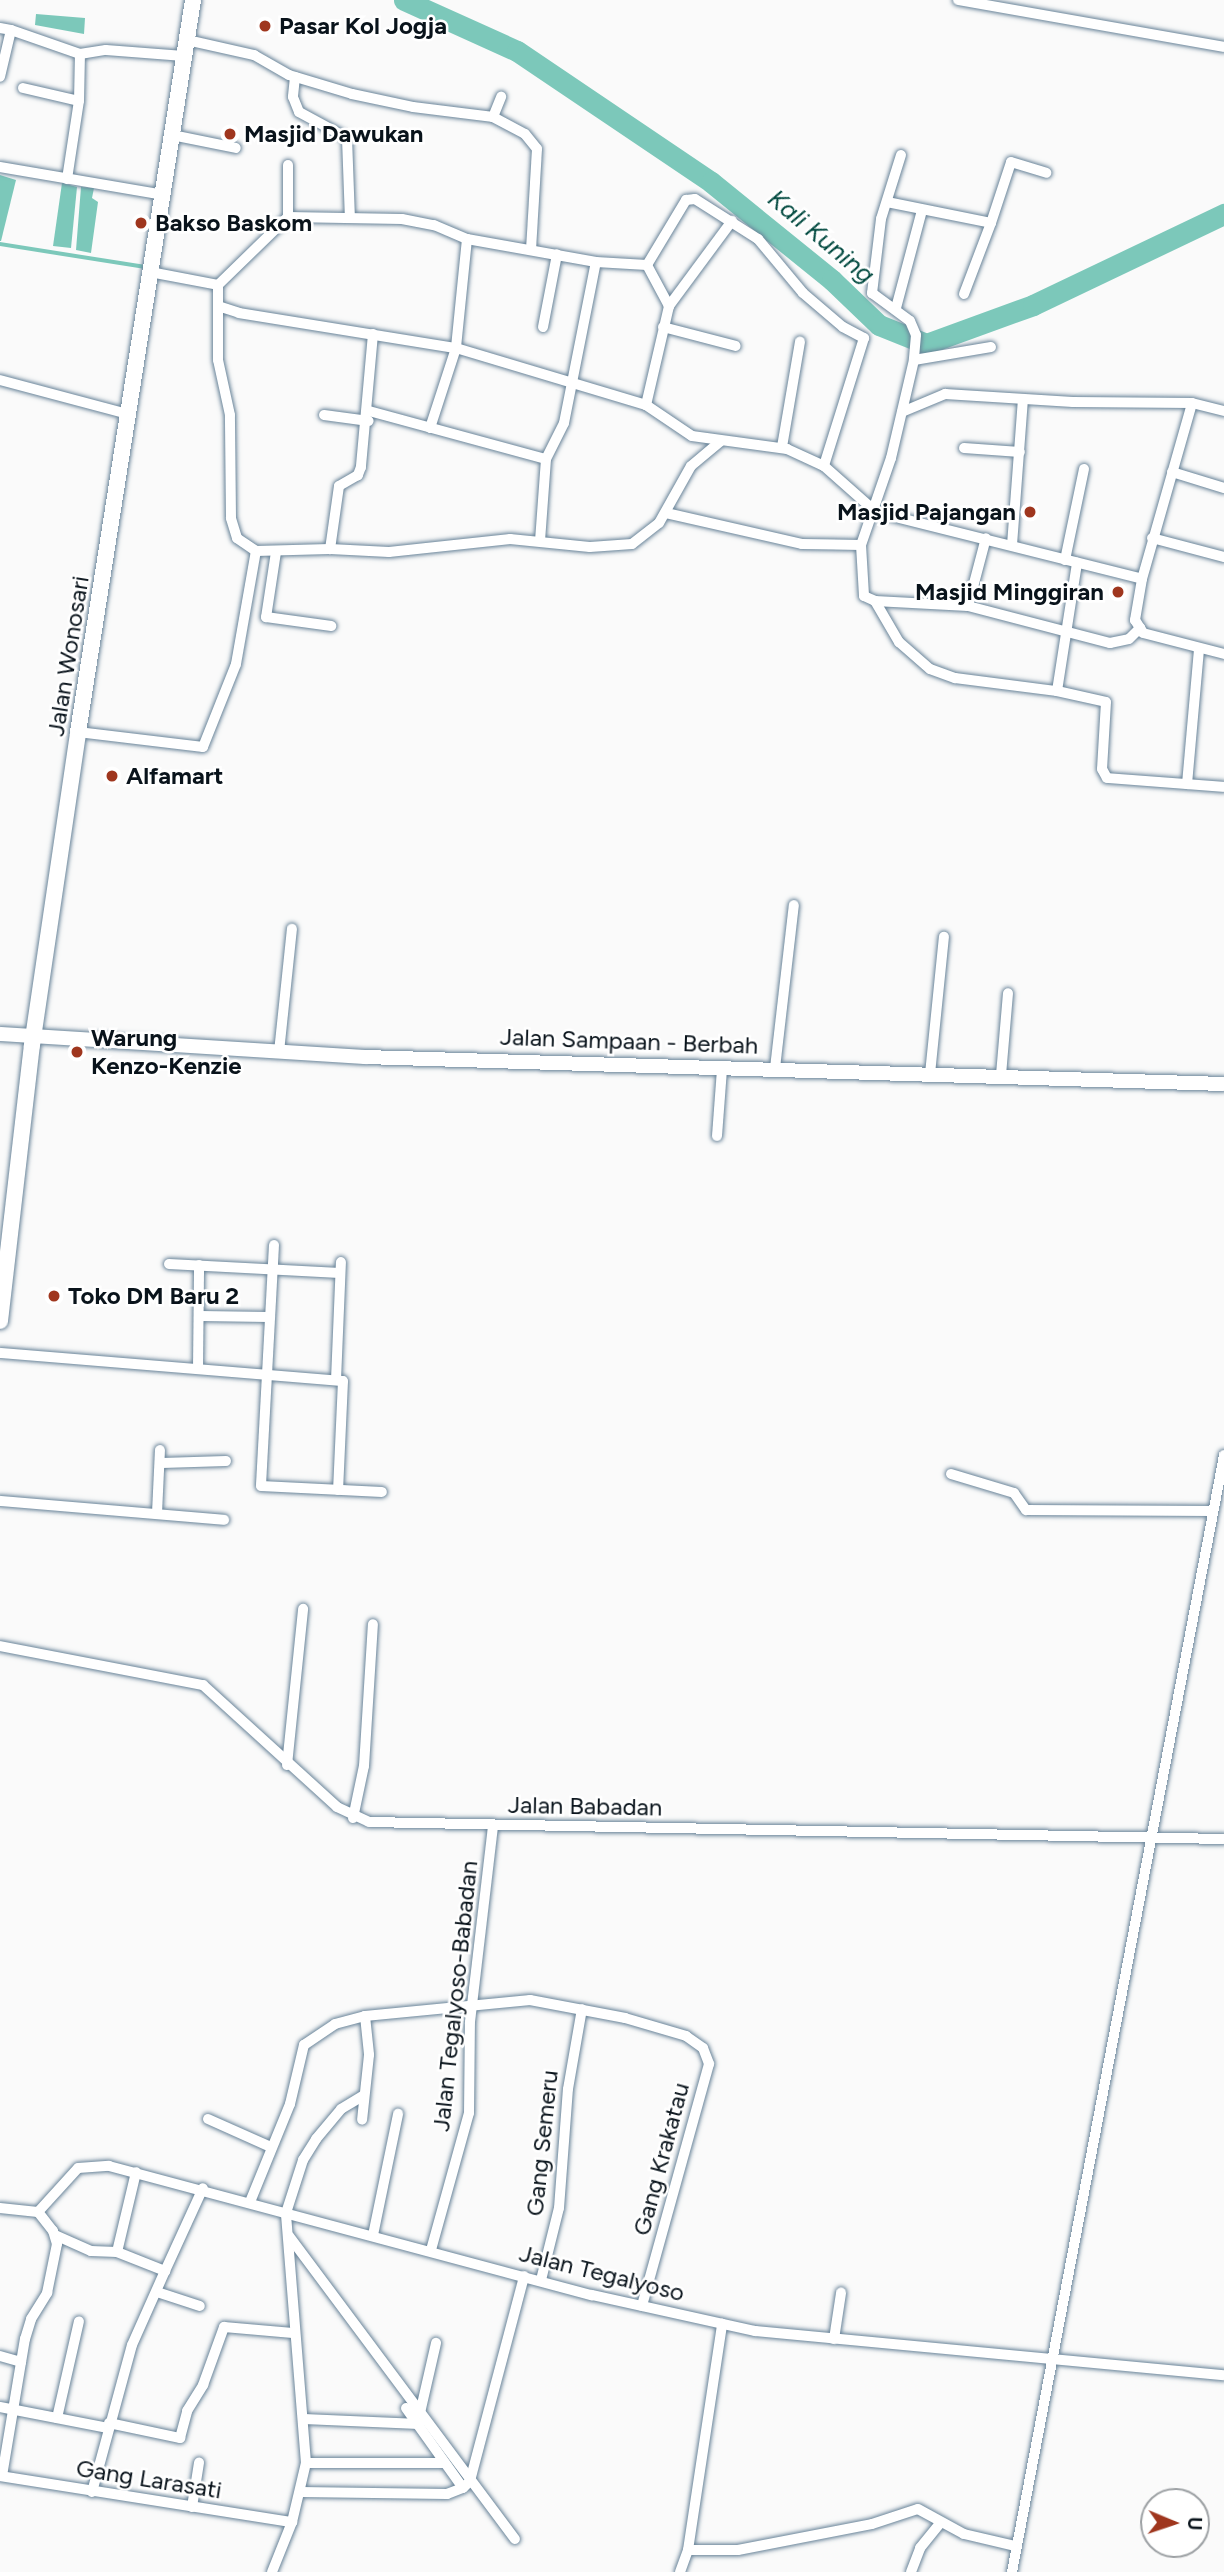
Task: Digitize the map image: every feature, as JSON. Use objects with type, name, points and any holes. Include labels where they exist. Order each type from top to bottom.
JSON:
[{"type":"highway","name":"Jalan Wonosari","points":[[0,1321],[34,1038],[78,732],[193,0]]},
{"type":"main road","name":"Jalan Sampaan - Berbah","points":[[0,1034],[279,1052],[1224,1084]]},
{"type":"street","points":[[958,0],[1224,47]]},
{"type":"street","points":[[0,77],[5,29],[79,54],[106,50],[184,56]]},
{"type":"street","points":[[187,40],[254,55],[295,77],[352,94],[493,117],[525,134],[537,149],[531,247]]},
{"type":"street","points":[[67,179],[79,101],[79,54]]},
{"type":"street","points":[[295,77],[293,97],[299,112],[347,138],[349,218]]},
{"type":"street","points":[[23,88],[79,101]]},
{"type":"street","points":[[493,117],[501,97]]},
{"type":"street","points":[[172,135],[236,148]]},
{"type":"street","points":[[901,155],[887,202],[873,293],[877,300],[896,308],[911,321],[916,335],[914,357],[876,512],[861,545],[861,589],[867,600],[968,606],[1110,643],[1129,639],[1140,628]]},
{"type":"street","points":[[964,294],[1011,162],[1046,173]]},
{"type":"street","points":[[288,165],[288,217]]},
{"type":"street","points":[[0,167],[163,195]]},
{"type":"street","points":[[648,265],[686,200],[695,199],[732,220],[758,239],[831,318],[865,340],[824,466]]},
{"type":"street","points":[[887,202],[991,223]]},
{"type":"street","points":[[896,308],[922,210]]},
{"type":"street","points":[[648,265],[596,262],[531,247],[467,239],[434,225],[402,219],[288,217],[218,285],[218,360],[233,451],[232,526],[237,538],[256,551],[276,552],[330,549],[389,552],[496,540],[540,541],[590,547],[632,544],[666,513],[691,466],[720,442]]},
{"type":"street","points":[[646,405],[669,306],[732,220]]},
{"type":"street","points":[[430,428],[456,348],[467,239]]},
{"type":"street","points":[[543,327],[557,254]]},
{"type":"street","points":[[540,541],[546,459],[564,422],[596,262]]},
{"type":"street","points":[[648,265],[669,306]]},
{"type":"street","points":[[151,269],[218,285]]},
{"type":"street","points":[[218,306],[239,313],[456,348],[574,381],[646,405],[679,430],[720,442],[782,447],[824,466],[876,512],[1142,579]]},
{"type":"street","points":[[663,327],[736,346]]},
{"type":"street","points":[[330,549],[339,486],[358,475],[369,416],[373,334]]},
{"type":"street","points":[[782,447],[800,342]]},
{"type":"street","points":[[914,357],[991,347]]},
{"type":"street","points":[[0,380],[128,414]]},
{"type":"street","points":[[902,412],[936,395],[1192,403],[1224,411]]},
{"type":"street","points":[[1012,545],[1023,399]]},
{"type":"street","points":[[1192,403],[1152,538],[1136,620],[1149,638],[1224,654]]},
{"type":"street","points":[[324,415],[369,416],[430,428],[546,459]]},
{"type":"street","points":[[964,448],[1020,452]]},
{"type":"street","points":[[1065,560],[1084,470]]},
{"type":"street","points":[[1172,472],[1224,488]]},
{"type":"street","points":[[666,513],[802,544],[861,545]]},
{"type":"street","points":[[968,606],[986,538]]},
{"type":"street","points":[[1152,538],[1224,557]]},
{"type":"street","points":[[78,732],[203,747],[236,664],[256,551]]},
{"type":"street","points":[[276,552],[266,617],[331,625]]},
{"type":"street","points":[[1057,691],[1077,563]]},
{"type":"street","points":[[876,601],[899,642],[930,669],[955,678],[1057,691],[1106,702],[1102,769],[1107,778],[1224,787]]},
{"type":"street","points":[[1187,784],[1199,650]]},
{"type":"street","points":[[775,1068],[794,905]]},
{"type":"street","points":[[279,1052],[292,929]]},
{"type":"street","points":[[930,1074],[944,937]]},
{"type":"street","points":[[1001,1075],[1008,993]]},
{"type":"street","points":[[717,1136],[722,1069]]},
{"type":"street","points":[[274,1245],[268,1317],[261,1486],[382,1492]]},
{"type":"street","points":[[169,1264],[272,1271],[341,1268],[336,1380]]},
{"type":"street","points":[[198,1368],[201,1317],[199,1265]]},
{"type":"street","points":[[201,1317],[268,1317]]},
{"type":"street","points":[[0,1353],[343,1381],[338,1490]]},
{"type":"street","points":[[157,1513],[162,1463],[160,1450]]},
{"type":"street","points":[[1012,2572],[1224,1455]]},
{"type":"street","points":[[162,1463],[226,1461]]},
{"type":"street","points":[[951,1474],[1014,1493],[1026,1510],[1213,1511]]},
{"type":"street","points":[[0,1501],[224,1520]]},
{"type":"street","points":[[287,1765],[303,1609]]},
{"type":"street","points":[[0,1646],[203,1685],[287,1765],[353,1818],[364,1766],[373,1624]]},
{"type":"street","name":"Jalan Babadan","points":[[353,1818],[399,1825],[1224,1839]]},
{"type":"street","name":"Jalan Tegalyoso-Babadan","points":[[430,2250],[469,2113],[472,2002],[493,1825]]},
{"type":"street","points":[[250,2202],[290,2104],[304,2045],[335,2024],[365,2016],[472,2002],[530,2000],[582,2009]]},
{"type":"street","name":"Gang Krakatau","points":[[582,2009],[686,2036],[703,2048],[709,2064],[642,2306]]},
{"type":"street","name":"Gang Semeru","points":[[541,2280],[559,2208],[568,2089],[582,2009]]},
{"type":"street","points":[[362,2120],[369,2055],[365,2016]]},
{"type":"street","points":[[272,2572],[292,2522],[306,2463],[304,2419],[293,2333],[286,2213],[303,2160],[316,2139],[341,2109],[363,2096]]},
{"type":"street","points":[[373,2235],[398,2114]]},
{"type":"street","points":[[208,2119],[271,2147]]},
{"type":"street","name":"Jalan Tegalyoso","points":[[38,2212],[78,2168],[91,2164],[203,2188],[286,2213],[524,2276],[722,2324],[834,2339],[1224,2375]]},
{"type":"street","points":[[117,2252],[136,2172]]},
{"type":"street","points":[[92,2492],[136,2333],[203,2188]]},
{"type":"street","points":[[0,2208],[38,2212],[55,2235],[57,2244],[47,2294],[31,2319],[21,2362],[6,2407],[1,2476]]},
{"type":"street","points":[[55,2235],[91,2251],[117,2252],[165,2272]]},
{"type":"street","points":[[289,2241],[467,2485]]},
{"type":"street","points":[[467,2485],[524,2276]]},
{"type":"street","points":[[157,2292],[200,2306]]},
{"type":"street","points":[[834,2339],[841,2293]]},
{"type":"street","points":[[57,2418],[79,2321]]},
{"type":"street","points":[[680,2572],[688,2550],[722,2324]]},
{"type":"street","points":[[6,2407],[180,2438],[190,2404],[203,2385],[225,2327],[293,2333]]},
{"type":"street","points":[[436,2343],[419,2419],[444,2463],[515,2539]]},
{"type":"street","points":[[0,2356],[21,2362]]},
{"type":"street","points":[[304,2419],[419,2419]]},
{"type":"street","points":[[192,2507],[199,2463]]},
{"type":"street","points":[[306,2463],[444,2463]]},
{"type":"street","name":"Gang Larasati","points":[[1,2476],[292,2522]]},
{"type":"street","points":[[300,2492],[447,2494],[467,2485]]},
{"type":"street","points":[[688,2550],[738,2550],[872,2524],[918,2509],[984,2540],[1016,2546]]},
{"type":"street","points":[[911,2572],[920,2548],[942,2522]]},
{"type":"shaded area","points":[[36,14],[85,18],[84,34],[35,25]]},
{"type":"shaded area","points":[[0,175],[16,180],[1,241],[0,241]]},
{"type":"shaded area","points":[[62,183],[77,187],[71,248],[53,246]]},
{"type":"shaded area","points":[[81,187],[94,188],[92,198],[98,202],[91,253],[76,250]]},
{"type":"waterway","name":"Kali Kuning","points":[[404,0],[517,51],[711,182],[832,280],[879,325],[926,344],[1033,305],[1224,214]]},
{"type":"waterway","points":[[0,244],[145,267]]},
{"type":"place","name":"Pasar Kol Jogja","points":[[265,26]]},
{"type":"place","name":"Masjid Dawukan","points":[[230,134]]},
{"type":"place","name":"Bakso Baskom","points":[[141,223]]},
{"type":"place","name":"Masjid Pajangan","points":[[1030,512]]},
{"type":"place","name":"Masjid Minggiran","points":[[1118,592]]},
{"type":"place","name":"Alfamart","points":[[112,776]]},
{"type":"place","name":"Warung Kenzo-Kenzie","points":[[77,1052]]},
{"type":"place","name":"Toko DM Baru 2","points":[[54,1296]]}]
